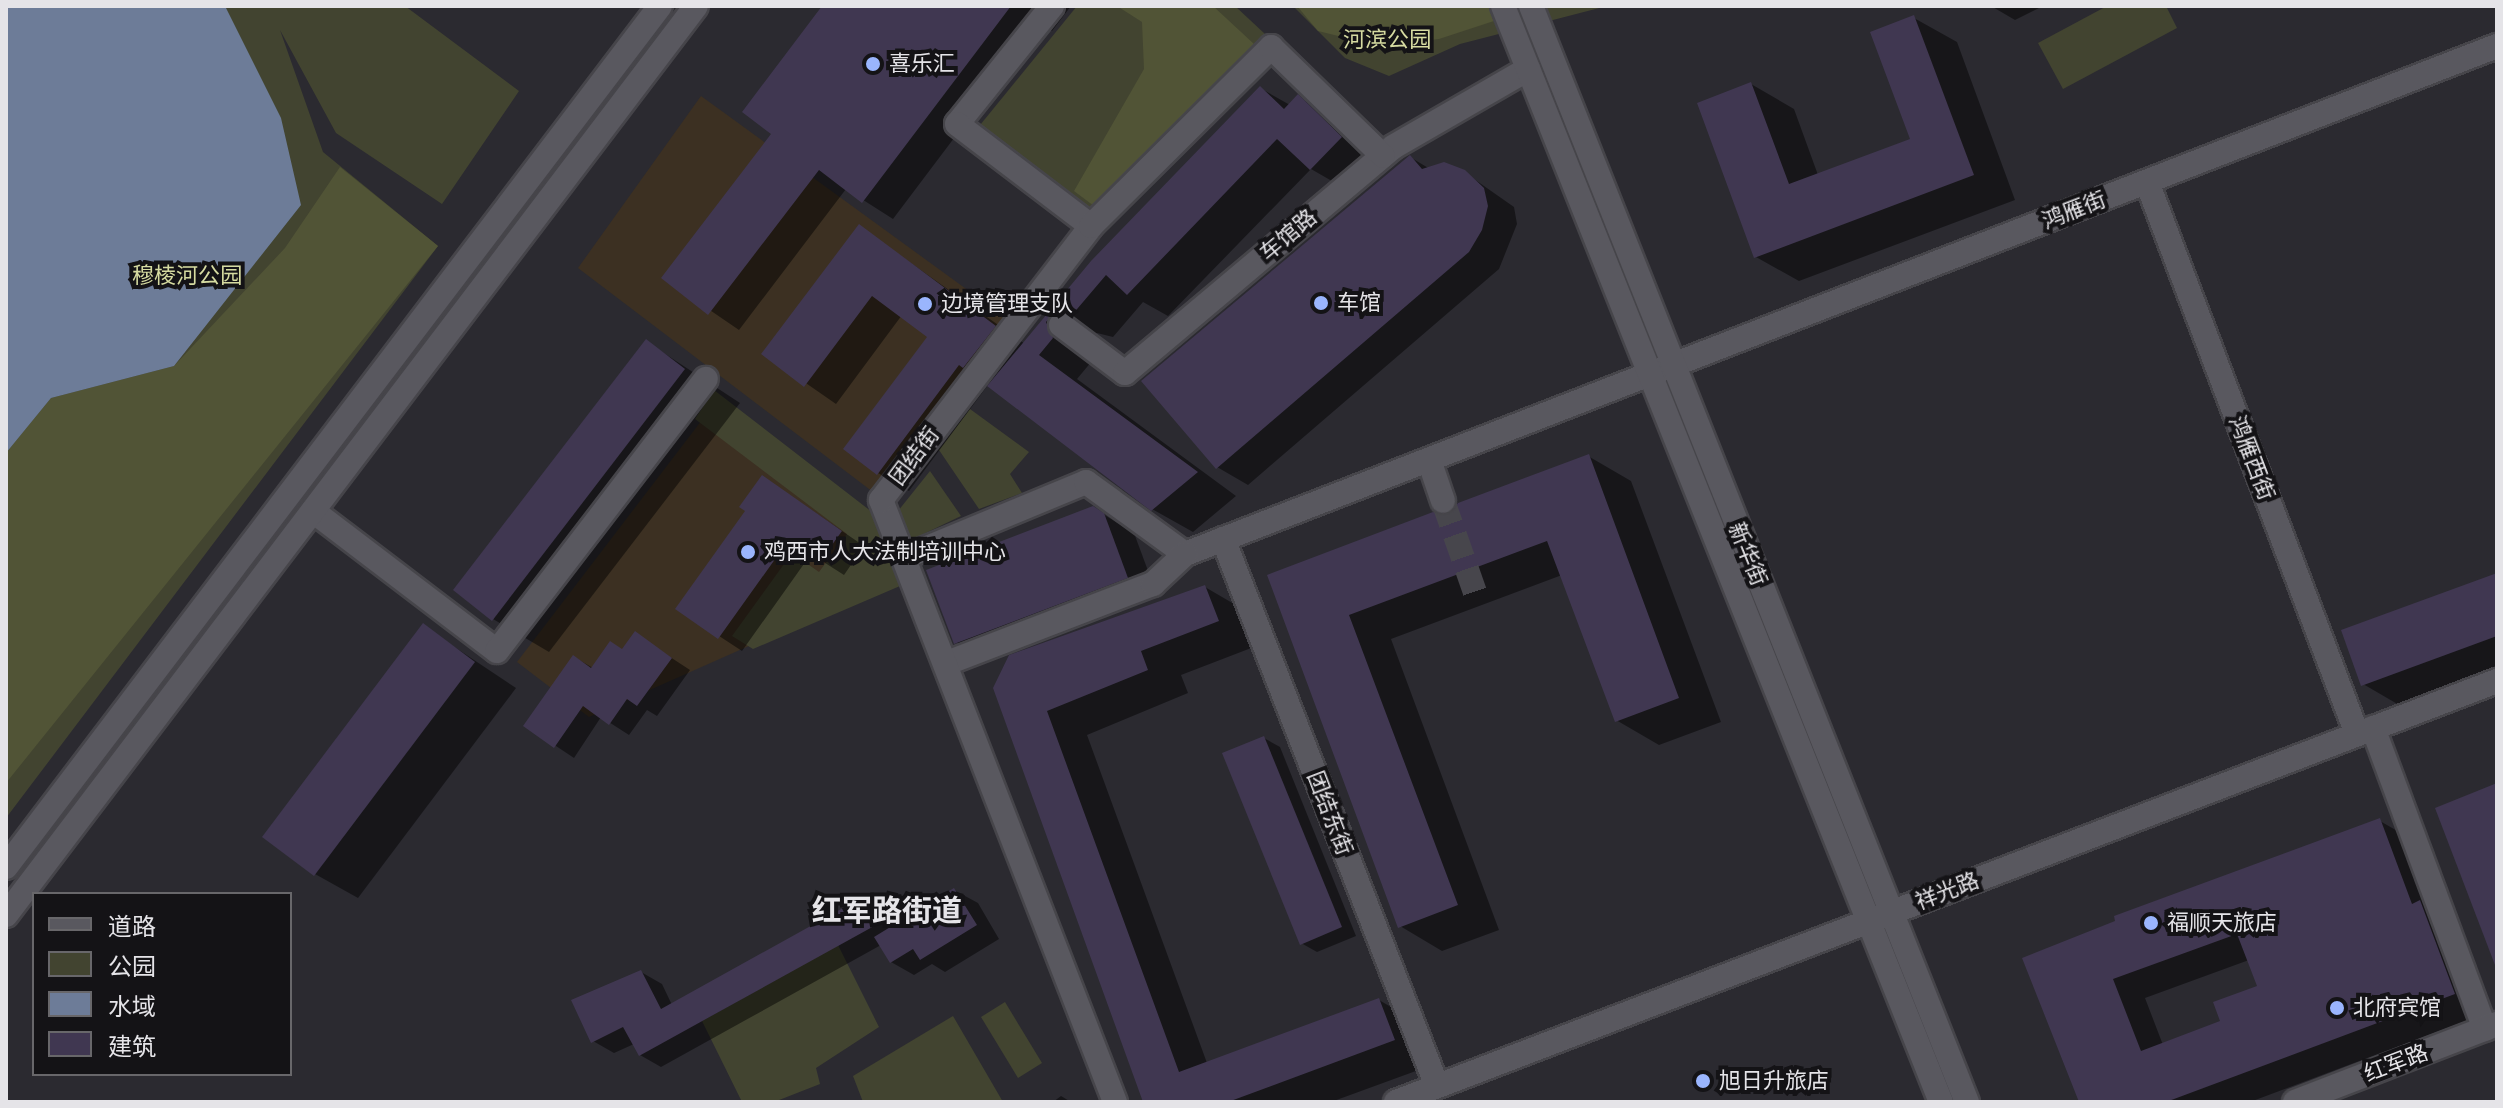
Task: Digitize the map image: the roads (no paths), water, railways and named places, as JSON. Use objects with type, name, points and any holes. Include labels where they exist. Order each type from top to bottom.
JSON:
[{"type":"street","points":[[6,867],[660,6]]},
{"type":"street","points":[[6,915],[696,6]]},
{"type":"street","points":[[1052,6],[957,124],[1091,226]]},
{"type":"street","name":"新华街","points":[[1531,6],[1674,367],[1879,917],[1941,1102]]},
{"type":"street","name":"新华街","points":[[1504,9],[1651,377],[1879,917],[1967,1102]]},
{"type":"street","name":"鸿雁街","points":[[1185,554],[1651,377],[2497,46]]},
{"type":"street","name":"团结街","points":[[1115,1102],[947,663],[881,500],[1091,226],[1271,47],[1383,156]]},
{"type":"street","name":"车馆路","points":[[1061,325],[1125,373],[1383,156],[1528,69]]},
{"type":"street","name":"鸿雁西街","points":[[2147,182],[2365,731],[2491,1026]]},
{"type":"street","points":[[313,511],[497,651],[706,379]]},
{"type":"street","points":[[1429,460],[1443,501]]},
{"type":"street","points":[[905,557],[1086,482],[1185,554],[1153,584],[947,663]]},
{"type":"street","name":"团结东街","points":[[1223,539],[1437,1086]]},
{"type":"street","name":"祥光路","points":[[1396,1102],[2497,681]]},
{"type":"street","name":"红军路","points":[[2295,1102],[2491,1026]]},
{"type":"water","points":[[6,6],[225,6],[281,118],[301,205],[174,366],[51,398],[6,453]]},
{"type":"tunnel","points":[[1443,501],[1478,601]]},
{"type":"place","name":"喜乐汇","points":[[873,64]]},
{"type":"place","name":"车馆","points":[[1321,303]]},
{"type":"place","name":"边境管理支队","points":[[925,304]]},
{"type":"place","name":"鸡西市人大法制培训中心","points":[[748,552]]},
{"type":"place","name":"福顺天旅店","points":[[2151,923]]},
{"type":"place","name":"北府宾馆","points":[[2337,1008]]},
{"type":"place","name":"旭日升旅店","points":[[1703,1081]]},
{"type":"district","name":"红军路街道","points":[[887,911]]},
{"type":"park label","name":"河滨公园","points":[[1387,40]]},
{"type":"park label","name":"穆棱河公园","points":[[187,276]]}]
